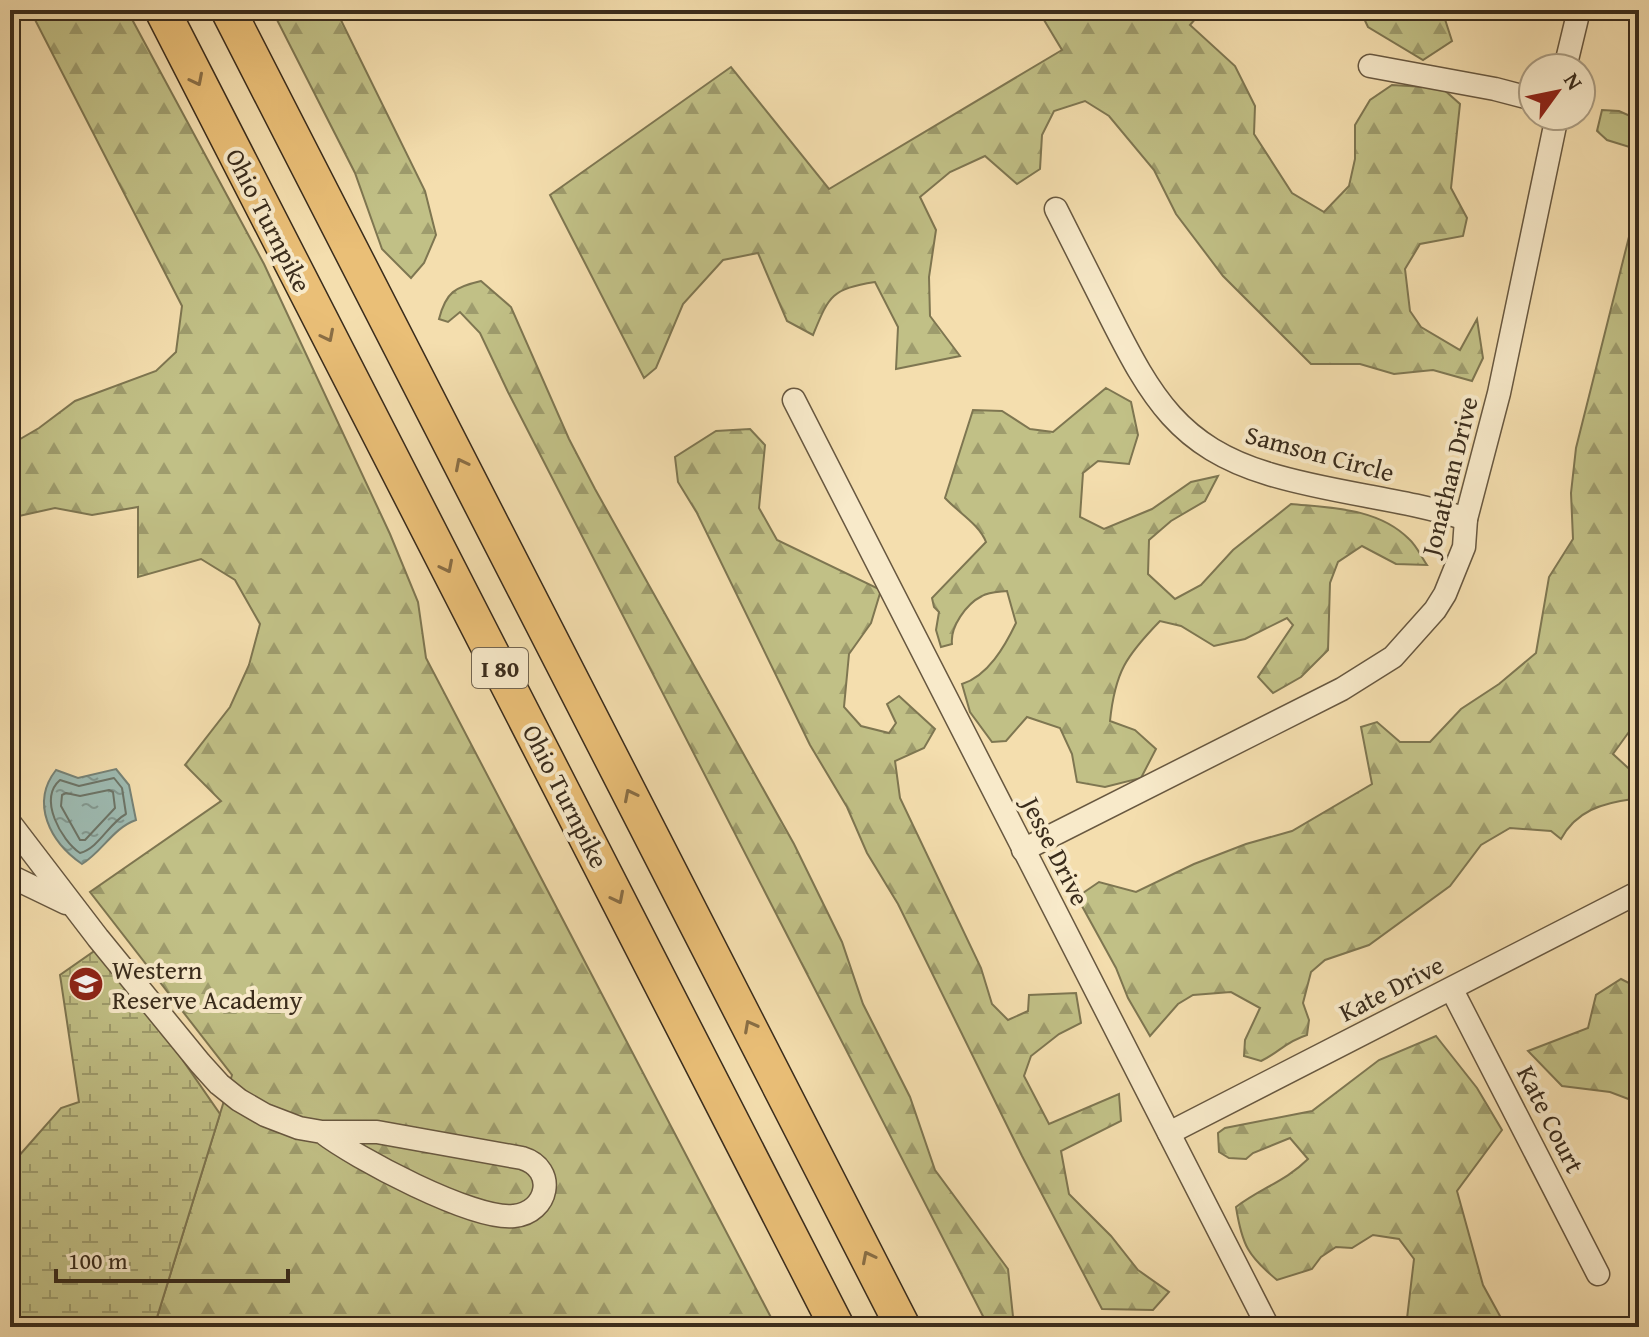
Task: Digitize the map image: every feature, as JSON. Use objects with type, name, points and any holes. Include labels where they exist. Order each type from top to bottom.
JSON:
[{"type":"highway","name":"Ohio Turnpike","points":[[162,10],[837,1327]]},
{"type":"highway","name":"I 80","points":[[228,10],[903,1327]]},
{"type":"street","points":[[1569,52],[1579,10]]},
{"type":"street","points":[[1370,66],[1517,95]]},
{"type":"street","name":"Jonathan Drive","points":[[1023,850],[1342,689],[1393,657],[1417,633],[1445,594],[1464,547],[1466,519],[1499,393],[1554,132]]},
{"type":"street","name":"Samson Circle","points":[[1056,209],[1138,373],[1161,407],[1185,431],[1216,453],[1269,474],[1466,519]]},
{"type":"street","name":"Jesse Drive","points":[[794,400],[1268,1327]]},
{"type":"street","points":[[10,823],[219,1084],[265,1115],[299,1128],[322,1132],[377,1132],[531,1160],[544,1175],[545,1193],[538,1204],[522,1215],[488,1214],[427,1191],[339,1145],[322,1132]]},
{"type":"street","points":[[10,876],[75,908]]},
{"type":"street","name":"Kate Drive","points":[[1169,1133],[1639,892]]},
{"type":"street","name":"Kate Court","points":[[1452,990],[1598,1274]]},
{"type":"green space","points":[[30,10],[127,10],[264,264],[390,534],[418,602],[426,658],[776,1327],[154,1327],[232,1075],[90,892],[221,801],[185,765],[230,707],[249,665],[260,624],[235,580],[201,559],[138,577],[138,507],[92,515],[55,508],[10,518],[10,445],[75,401],[156,371],[176,352],[182,306]]},
{"type":"green space","points":[[272,10],[336,10],[425,191],[436,235],[424,263],[411,278],[382,249],[355,173]]},
{"type":"green space","points":[[1038,10],[1203,10],[1190,25],[1235,66],[1255,106],[1254,134],[1292,193],[1324,212],[1349,186],[1355,159],[1355,125],[1370,100],[1392,85],[1442,88],[1460,104],[1451,188],[1467,218],[1463,236],[1420,244],[1405,269],[1410,311],[1421,327],[1460,350],[1477,319],[1483,358],[1472,381],[1433,370],[1394,374],[1360,364],[1311,364],[1223,276],[1176,214],[1154,170],[1109,116],[1085,101],[1054,111],[1042,135],[1040,169],[1017,184],[985,156],[950,172],[920,197],[936,230],[929,277],[930,316],[960,356],[896,369],[898,327],[875,282],[849,288],[834,296],[823,311],[813,335],[787,321],[758,253],[723,260],[683,304],[656,368],[644,378],[550,195],[731,67],[829,189],[1062,50]]},
{"type":"green space","points":[[1360,10],[1442,10],[1452,41],[1423,60],[1368,27]]},
{"type":"green space","points":[[1602,110],[1619,111],[1639,120],[1639,150],[1607,140],[1597,131]]},
{"type":"green space","points":[[1639,197],[1639,718],[1613,754],[1639,778],[1639,806],[1633,799],[1591,810],[1574,822],[1561,839],[1551,831],[1510,828],[1481,845],[1450,886],[1369,945],[1325,960],[1311,972],[1303,1003],[1309,1020],[1307,1035],[1261,1061],[1244,1056],[1245,1040],[1260,1008],[1231,992],[1193,995],[1178,1004],[1150,1036],[1077,897],[1099,882],[1136,892],[1194,864],[1292,831],[1372,784],[1361,727],[1377,722],[1400,742],[1430,742],[1461,709],[1499,684],[1536,653],[1549,577],[1573,539],[1571,493],[1576,448]]},
{"type":"green space","points":[[481,281],[511,307],[569,439],[595,489],[794,844],[842,942],[863,1004],[910,1097],[935,1170],[1008,1269],[1014,1326],[989,1327],[987,1324],[480,333],[460,312],[448,322],[439,319],[453,292]]},
{"type":"green space","points":[[1106,388],[1131,402],[1138,435],[1129,464],[1098,461],[1083,473],[1080,517],[1104,529],[1152,509],[1191,482],[1218,476],[1205,501],[1171,521],[1149,540],[1148,574],[1175,599],[1201,585],[1233,550],[1291,504],[1354,511],[1383,521],[1412,541],[1427,565],[1396,564],[1362,546],[1338,562],[1330,583],[1328,650],[1301,677],[1273,693],[1258,677],[1293,625],[1287,618],[1245,639],[1214,646],[1181,626],[1160,621],[1124,666],[1115,690],[1110,721],[1135,730],[1156,749],[1141,778],[1105,787],[1077,782],[1072,754],[1060,728],[1027,717],[1006,741],[992,742],[970,712],[962,684],[988,667],[1016,623],[1007,591],[985,595],[970,604],[956,623],[952,644],[941,647],[936,630],[939,612],[932,598],[986,542],[974,524],[945,498],[973,410],[1002,411],[1030,429],[1053,432]]},
{"type":"green space","points":[[750,429],[765,445],[759,508],[777,540],[881,590],[871,623],[849,654],[844,707],[861,726],[889,733],[896,723],[887,704],[899,696],[935,729],[924,748],[895,761],[900,798],[981,968],[992,1004],[1008,1020],[1028,1011],[1029,995],[1076,993],[1081,1023],[1059,1034],[1031,1056],[1024,1076],[1049,1124],[1119,1094],[1121,1121],[1061,1151],[1069,1194],[1111,1236],[1138,1270],[1169,1292],[1153,1310],[1102,1309],[1022,1156],[898,904],[867,853],[847,807],[810,745],[697,513],[678,482],[675,457],[716,431]]},
{"type":"green space","name":"Western Reserve Academy","points":[[103,945],[220,1114],[154,1327],[10,1327],[10,1166],[61,1108],[79,1102],[60,975]]},
{"type":"green space","points":[[1621,979],[1639,988],[1639,1103],[1610,1092],[1562,1086],[1528,1051],[1588,1028],[1596,995]]},
{"type":"green space","points":[[1436,1036],[1477,1088],[1502,1130],[1457,1191],[1483,1285],[1506,1327],[1406,1327],[1414,1259],[1399,1239],[1373,1235],[1352,1248],[1336,1247],[1321,1257],[1312,1269],[1277,1280],[1248,1249],[1236,1207],[1308,1159],[1290,1138],[1246,1159],[1229,1158],[1219,1152],[1218,1133],[1225,1128],[1312,1111],[1379,1060]]},
{"type":"water","points":[[116,769],[129,785],[136,820],[121,829],[82,864],[61,845],[47,821],[44,808],[48,783],[56,770],[78,778]]},
{"type":"place","name":"Western Reserve Academy","points":[[86,984]]}]
